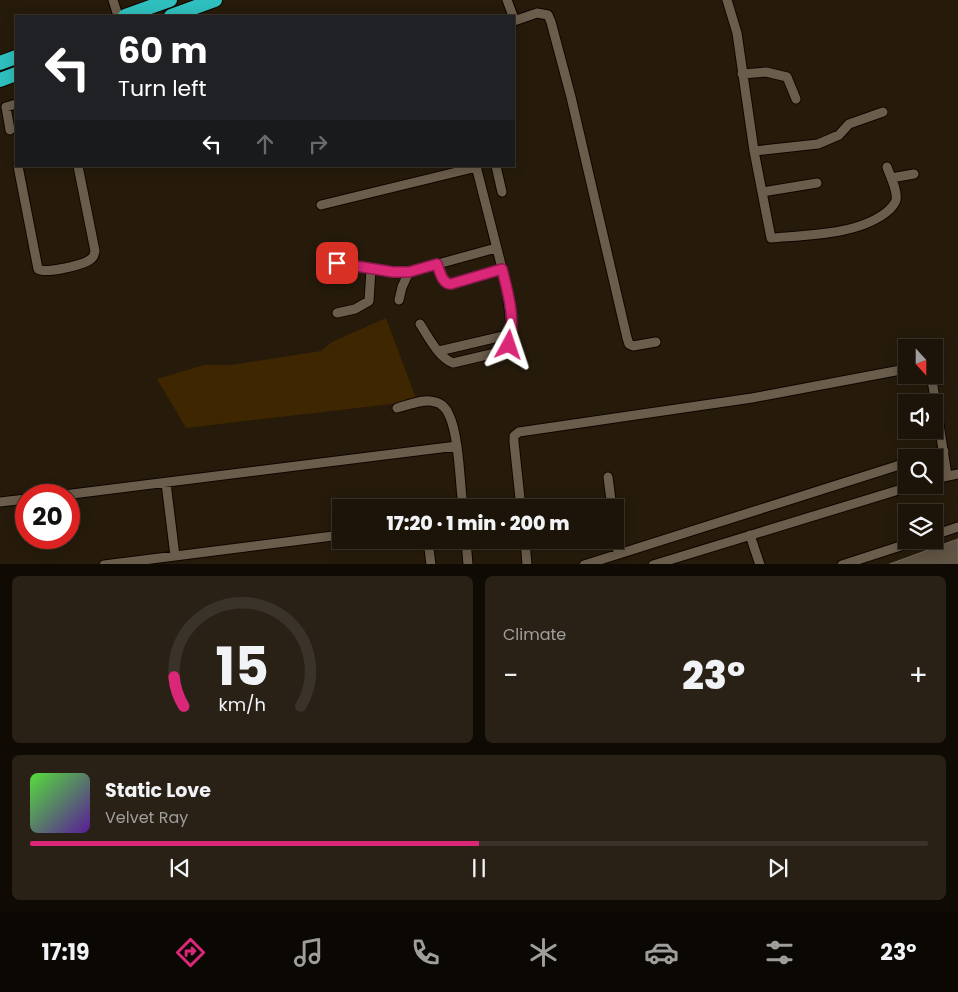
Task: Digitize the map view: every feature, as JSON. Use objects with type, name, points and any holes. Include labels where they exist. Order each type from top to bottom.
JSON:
[{"type":"highway","points":[[128,15],[170,0]]},
{"type":"highway","points":[[177,15],[195,12],[215,0]]},
{"type":"highway","points":[[0,63],[15,57]]},
{"type":"highway","points":[[0,80],[15,74]]},
{"type":"street","points":[[113,0],[118,15]]},
{"type":"street","points":[[507,0],[513,15]]},
{"type":"street","points":[[727,0],[737,33],[754,152],[771,238],[825,233],[877,220],[896,201],[887,167]]},
{"type":"street","points":[[515,19],[537,13],[548,15],[627,338],[629,344],[634,346],[656,342]]},
{"type":"street","points":[[742,74],[766,72],[786,77],[796,99]]},
{"type":"street","points":[[10,130],[6,107],[15,104]]},
{"type":"street","points":[[754,152],[818,144],[839,135],[849,124],[883,112]]},
{"type":"street","points":[[18,167],[38,270],[46,272],[87,262],[93,258],[95,251],[78,167]]},
{"type":"street","points":[[321,205],[477,167],[508,296],[512,334],[509,345],[504,352],[453,363],[448,361],[439,351],[420,324]]},
{"type":"street","points":[[496,167],[502,192]]},
{"type":"street","points":[[890,178],[914,174]]},
{"type":"street","points":[[762,192],[817,183]]},
{"type":"street","points":[[324,260],[371,269],[409,272],[496,248]]},
{"type":"street","points":[[437,264],[444,282],[447,284],[502,269]]},
{"type":"street","points":[[337,313],[356,309],[369,301],[371,269]]},
{"type":"street","points":[[399,300],[402,287],[409,272]]},
{"type":"street","points":[[439,351],[512,334]]},
{"type":"street","points":[[520,499],[514,442],[514,436],[518,432],[752,398],[898,371]]},
{"type":"street","points":[[933,384],[947,475]]},
{"type":"street","points":[[397,408],[428,401],[435,402],[445,408],[451,417],[457,446],[462,499]]},
{"type":"street","points":[[80,493],[457,446]]},
{"type":"street","points":[[584,564],[898,466]]},
{"type":"street","points":[[943,476],[958,474]]},
{"type":"street","points":[[608,477],[611,499]]},
{"type":"street","points":[[166,484],[175,556]]},
{"type":"street","points":[[652,564],[898,490]]},
{"type":"street","points":[[0,502],[15,500]]},
{"type":"street","points":[[943,532],[958,528]]},
{"type":"street","points":[[750,535],[760,564]]},
{"type":"street","points":[[104,564],[332,537]]},
{"type":"street","points":[[842,564],[898,547]]},
{"type":"street","points":[[429,549],[431,564]]},
{"type":"street","points":[[467,549],[468,564]]},
{"type":"street","points":[[526,549],[528,564]]},
{"type":"street","points":[[617,549],[618,553]]},
{"type":"shaded area","points":[[386,318],[417,401],[186,428],[157,379],[204,365],[231,365],[321,351],[332,342]]},
{"type":"building","points":[[958,539],[958,564],[890,564],[931,549],[943,549],[943,544]]},
{"type":"route","points":[[337,263],[393,272],[409,272],[437,264],[444,282],[447,284],[502,269],[510,312],[512,334],[509,345]]}]
